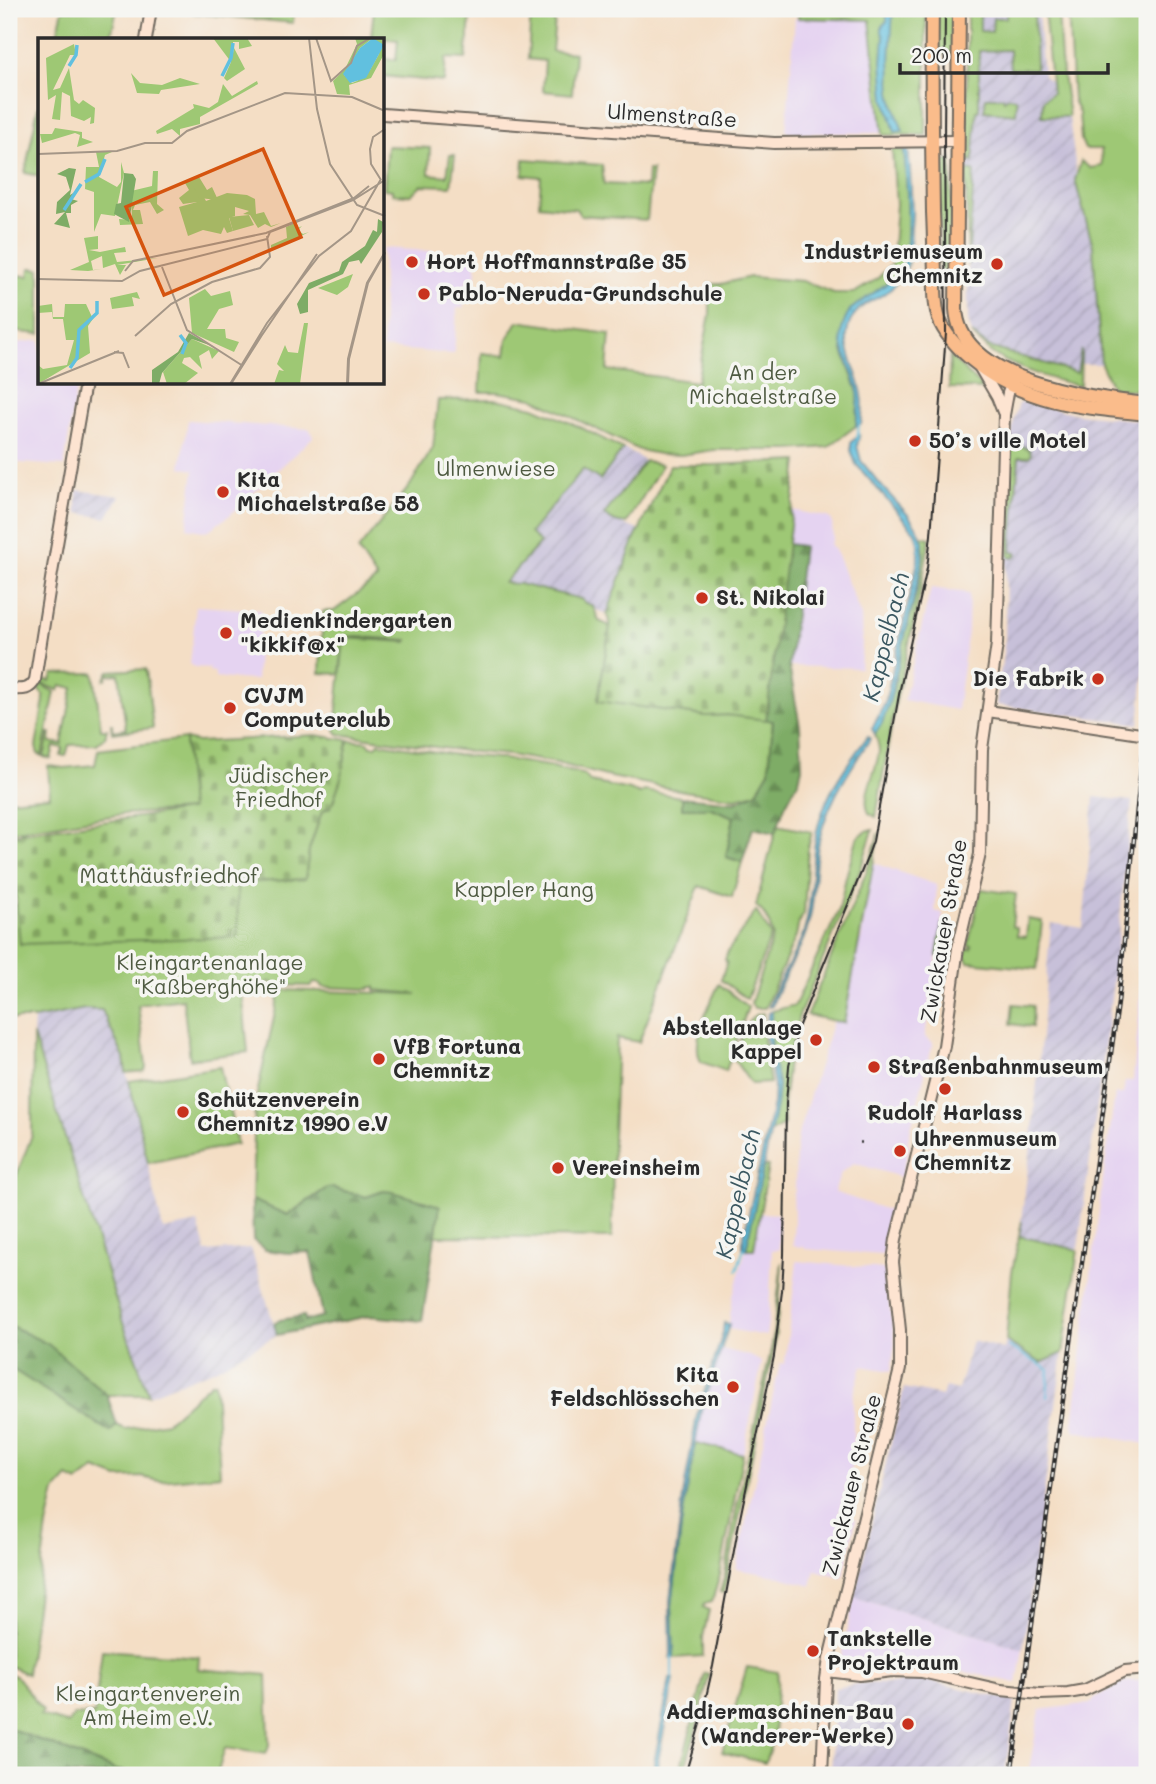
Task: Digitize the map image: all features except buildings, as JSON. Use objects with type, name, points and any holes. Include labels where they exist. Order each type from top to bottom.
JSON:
[{"type":"main road","points":[[146,38],[151,9]]},
{"type":"main road","name":"Zwickauer Straße","points":[[932,9],[931,141],[938,316],[946,333],[978,366],[998,397],[1004,415]]},
{"type":"main road","points":[[959,9],[957,309],[962,334],[977,352],[1012,380],[1040,397],[1078,407],[1147,414]]},
{"type":"main road","name":"Ulmenstraße","points":[[385,114],[774,143],[958,141]]},
{"type":"main road","points":[[978,366],[992,376],[1070,394],[1147,404]]},
{"type":"main road","name":"Zwickauer Straße","points":[[822,1775],[827,1671],[900,1369],[900,1331],[893,1262],[896,1239],[944,1046],[955,964],[980,854],[982,749],[997,645],[1004,415],[1012,380]]},
{"type":"main road","points":[[9,689],[26,689],[32,685],[37,670],[85,385]]},
{"type":"main road","points":[[988,711],[1147,735]]},
{"type":"main road","points":[[827,1671],[860,1675],[892,1671],[922,1672],[1002,1690],[1040,1694],[1085,1690],[1125,1671],[1147,1669]]},
{"type":"shaded area","points":[[966,9],[1038,9],[1043,76],[1051,82],[1060,116],[1069,117],[1075,180],[1093,246],[1101,364],[1079,364],[1078,374],[989,347],[972,334],[968,321]]},
{"type":"shaded area","points":[[795,18],[870,20],[883,133],[786,131]]},
{"type":"shaded area","name":"Pablo-Neruda-Grundschule","points":[[385,248],[444,252],[445,256],[477,259],[475,280],[467,279],[463,308],[457,308],[454,354],[385,348]]},
{"type":"shaded area","points":[[38,340],[38,385],[77,385],[64,466],[9,462],[9,344]]},
{"type":"shaded area","points":[[1025,401],[1077,414],[1147,421],[1147,642],[1139,724],[996,705],[1005,639],[1011,440],[1019,404]]},
{"type":"shaded area","name":"Kita Michaelstraße 58","points":[[188,420],[310,429],[313,437],[230,515],[204,531],[187,528],[194,470],[181,467]]},
{"type":"shaded area","points":[[624,448],[645,461],[605,515],[613,521],[639,530],[607,614],[504,583],[540,543],[529,534],[583,469],[600,480]]},
{"type":"shaded area","points":[[77,490],[120,496],[107,518],[77,513]]},
{"type":"shaded area","points":[[792,510],[832,520],[833,539],[830,544],[835,550],[861,616],[860,668],[789,666],[803,547],[787,544]]},
{"type":"shaded area","points":[[931,588],[969,593],[968,629],[957,710],[904,700]]},
{"type":"shaded area","name":"Medienkindergarten \"kikkif@x\"","points":[[196,606],[261,610],[256,680],[215,678],[215,672],[209,671],[209,668],[190,665]]},
{"type":"shaded area","points":[[1094,797],[1132,801],[1114,976],[1078,1250],[1019,1236],[1032,1138],[1051,923],[1083,928]]},
{"type":"shaded area","points":[[873,863],[937,885],[935,911],[943,913],[925,1037],[933,1043],[901,1177],[854,1163],[841,1173],[834,1192],[893,1212],[886,1250],[882,1255],[793,1246],[793,1192],[799,1131],[833,1021],[844,1023]]},
{"type":"shaded area","points":[[1147,929],[1147,1444],[1075,1431],[1073,1424],[1115,1094],[1123,1094],[1125,1081],[1133,1081]]},
{"type":"shaded area","points":[[85,1009],[102,1010],[124,1058],[163,1230],[198,1223],[206,1252],[251,1248],[277,1335],[213,1370],[149,1395],[122,1320],[33,1035],[34,1019]]},
{"type":"shaded area","points":[[760,1213],[778,1214],[779,1249],[772,1250],[766,1336],[728,1329],[733,1296],[746,1249],[754,1249]]},
{"type":"shaded area","points":[[797,1261],[883,1269],[895,1343],[891,1371],[862,1366],[853,1396],[853,1459],[839,1515],[856,1519],[843,1577],[815,1570],[811,1586],[777,1576],[736,1569],[780,1363],[785,1364]]},
{"type":"shaded area","points":[[972,1341],[1004,1349],[1006,1341],[1041,1363],[1063,1353],[1023,1649],[854,1597],[904,1388],[942,1396],[945,1387],[958,1390]]},
{"type":"shaded area","name":"Kita Feldschlösschen","points":[[722,1349],[762,1362],[743,1454],[696,1443],[702,1411]]},
{"type":"shaded area","points":[[854,1597],[1023,1649],[1017,1683],[934,1665],[900,1661],[839,1667]]},
{"type":"shaded area","points":[[914,1679],[1015,1701],[1005,1775],[831,1775],[835,1688],[862,1683],[894,1684]]},
{"type":"shaded area","points":[[1124,1682],[1145,1682],[1143,1698],[1147,1699],[1147,1775],[1028,1775],[1040,1710],[1091,1703]]},
{"type":"green space","points":[[63,9],[117,9],[110,38],[56,38]]},
{"type":"green space","points":[[193,9],[294,9],[293,23],[193,13]]},
{"type":"green space","points":[[374,9],[471,9],[466,59],[446,58],[444,82],[385,76],[385,59],[396,60],[398,40],[371,37]]},
{"type":"green space","points":[[531,9],[556,9],[552,51],[575,53],[572,94],[543,91],[545,61],[528,59]]},
{"type":"green space","points":[[799,9],[926,9],[926,135],[883,135],[870,20],[798,18]]},
{"type":"green space","points":[[937,9],[952,9],[954,56],[949,56],[949,53],[937,56]]},
{"type":"green space","points":[[967,9],[977,9],[977,12],[980,12],[980,31],[992,32],[993,18],[1006,18],[1006,9],[1034,9],[1036,69],[1010,69],[1009,50],[979,51],[979,111],[973,161],[967,160]]},
{"type":"green space","points":[[1044,9],[1058,9],[1061,60],[1069,117],[1042,116],[1043,100],[1052,93]]},
{"type":"green space","points":[[1068,9],[1143,9],[1147,64],[1147,391],[1113,389],[1101,364],[1093,246],[1075,180],[1081,161],[1090,168],[1102,166],[1101,149],[1085,149],[1081,140],[1079,113],[1073,100]]},
{"type":"green space","points":[[986,97],[1003,97],[1004,100],[1008,97],[1015,98],[1016,114],[984,111]]},
{"type":"green space","points":[[38,107],[38,176],[25,173]]},
{"type":"green space","points":[[387,146],[430,148],[429,174],[447,176],[450,155],[455,155],[451,186],[421,185],[411,195],[392,194],[392,190],[385,189]]},
{"type":"green space","name":"An der Michaelstraße","points":[[892,149],[904,150],[908,214],[903,265],[888,283],[850,310],[843,351],[859,395],[856,426],[828,447],[659,454],[639,450],[533,398],[480,392],[482,353],[505,356],[507,340],[518,321],[610,334],[607,370],[697,382],[710,314],[710,284],[750,277],[802,281],[834,293],[854,293],[877,279],[892,264],[896,204]]},
{"type":"green space","points":[[524,159],[602,165],[604,184],[647,186],[648,170],[652,170],[647,220],[580,215],[576,209],[539,205],[541,177],[523,175]]},
{"type":"green space","points":[[951,159],[951,274],[944,276],[941,276],[938,160]]},
{"type":"green space","points":[[966,171],[974,171],[968,266]]},
{"type":"green space","points":[[30,268],[38,269],[38,334],[9,331],[9,275],[29,276]]},
{"type":"green space","points":[[972,334],[989,347],[1077,373],[1081,350],[1080,386],[1007,362],[988,350]]},
{"type":"green space","points":[[950,356],[984,389],[949,388]]},
{"type":"green space","name":"Ulmenwiese","points":[[495,399],[534,407],[623,449],[600,480],[583,469],[530,533],[540,543],[504,583],[581,599],[593,606],[599,621],[610,626],[598,701],[706,716],[727,715],[773,720],[769,771],[756,793],[735,798],[684,791],[606,776],[557,763],[338,734],[335,730],[344,638],[408,640],[343,636],[340,674],[320,673],[323,611],[334,611],[377,579],[358,550],[409,487],[433,448],[438,400]]},
{"type":"green space","points":[[1019,445],[1029,449],[1031,454],[1029,457],[1019,457],[1011,552],[1017,553],[1012,558],[1009,557],[1008,551],[1011,446]]},
{"type":"green space","points":[[645,461],[662,465],[627,523],[604,515]]},
{"type":"green space","points":[[798,461],[766,720],[727,715],[706,716],[598,701],[610,626],[607,614],[634,541],[670,465]]},
{"type":"green space","points":[[921,536],[930,538],[895,705],[876,817],[869,813],[867,806],[868,791],[879,751],[875,734],[891,697],[918,589],[923,553]]},
{"type":"green space","points":[[787,544],[803,546],[789,666],[800,726],[802,768],[775,833],[753,828],[742,862],[726,857],[734,817],[711,808],[682,808],[682,797],[735,802],[756,793],[769,771],[773,721],[766,720]]},
{"type":"green space","points":[[146,669],[153,728],[112,733],[111,724],[113,731],[126,729],[119,674],[107,675],[109,671]]},
{"type":"green space","points":[[94,673],[101,729],[107,729],[105,737],[97,744],[69,745],[66,756],[61,756],[63,748],[54,746],[51,759],[44,757],[49,733],[50,742],[62,744],[73,688],[61,685],[59,691],[41,683],[42,679],[51,681],[53,674]]},
{"type":"green space","points":[[40,684],[55,692],[42,756],[38,754],[36,747],[44,700],[38,689]]},
{"type":"green space","name":"Matthäusfriedhof","points":[[315,735],[348,740],[342,775],[331,807],[322,811],[309,850],[305,879],[237,883],[238,937],[20,944],[13,836],[190,810],[185,739],[198,742]]},
{"type":"green space","points":[[185,739],[191,810],[124,814],[10,832],[9,800],[50,796],[48,766],[64,768],[95,765],[98,750]]},
{"type":"green space","points":[[348,740],[368,742],[371,746],[379,743],[548,766],[585,775],[590,782],[640,794],[644,791],[682,797],[682,808],[711,808],[734,817],[726,857],[742,862],[732,897],[699,886],[639,1042],[617,1038],[612,1238],[436,1236],[439,1206],[383,1191],[366,1197],[327,1188],[287,1215],[252,1200],[255,1103],[280,990],[417,994],[375,990],[375,987],[323,987],[314,983],[311,986],[275,985],[268,982],[266,985],[248,985],[242,991],[248,1052],[190,1059],[183,999],[138,1005],[146,1066],[145,1071],[126,1073],[124,1058],[102,1010],[85,1009],[34,1019],[10,1019],[9,906],[17,905],[21,944],[237,883],[305,879],[309,850],[322,811],[331,807],[342,775]]},
{"type":"green space","points":[[777,825],[812,832],[808,847],[804,914],[765,1008],[754,1008],[751,1003],[773,936],[767,919],[756,906]]},
{"type":"green space","points":[[873,830],[860,871],[799,1016],[788,1061],[783,1105],[784,1124],[770,1133],[778,1084],[771,1053],[772,1011],[795,1005],[839,910],[857,839]]},
{"type":"green space","points":[[879,833],[844,1023],[807,1015],[866,873]]},
{"type":"green space","points":[[981,889],[1016,894],[1012,926],[1017,928],[1017,936],[1026,937],[1028,919],[1042,921],[1037,969],[969,962],[967,948],[971,949],[972,946],[968,945]]},
{"type":"green space","points":[[756,911],[771,935],[747,999],[721,980],[728,951]]},
{"type":"green space","points":[[942,924],[952,930],[947,957],[937,956]]},
{"type":"green space","points":[[719,984],[748,1007],[726,1071],[701,1062],[698,1053],[702,1023]]},
{"type":"green space","points":[[1013,1004],[1033,1006],[1032,1027],[1011,1024]]},
{"type":"green space","points":[[763,1013],[763,1040],[770,1083],[751,1084],[735,1061],[746,1025],[750,1019]]},
{"type":"green space","points":[[33,1035],[122,1320],[149,1395],[107,1395],[48,1345],[9,1325],[9,1195],[32,1135]]},
{"type":"green space","name":"Schützenverein Chemnitz 1990 e.V","points":[[220,1067],[237,1144],[148,1163],[129,1081]]},
{"type":"green space","points":[[762,1166],[768,1166],[754,1249],[746,1249]]},
{"type":"green space","points":[[327,1188],[366,1197],[384,1191],[393,1192],[440,1206],[422,1321],[369,1316],[277,1335],[274,1324],[280,1320],[304,1316],[305,1321],[323,1316],[310,1252],[265,1250],[253,1240],[252,1200],[288,1215]]},
{"type":"green space","points":[[1019,1236],[1078,1250],[1063,1353],[1041,1363],[1006,1341],[1012,1272]]},
{"type":"green space","points":[[782,1262],[774,1347],[724,1593],[720,1592],[772,1345]]},
{"type":"green space","points":[[9,1325],[48,1344],[107,1395],[117,1425],[110,1432],[9,1367]]},
{"type":"green space","points":[[9,1367],[110,1431],[117,1425],[125,1429],[167,1422],[215,1382],[220,1475],[159,1481],[142,1477],[118,1478],[95,1469],[78,1482],[68,1477],[55,1491],[47,1526],[27,1674],[9,1666]]},
{"type":"green space","points":[[695,1443],[743,1454],[720,1575],[712,1601],[705,1603],[703,1607],[709,1610],[703,1637],[703,1656],[674,1658],[672,1606],[682,1518]]},
{"type":"green space","name":"Kleingartenverein Am Heim e.V.","points":[[102,1650],[199,1657],[198,1669],[267,1675],[269,1746],[266,1754],[225,1748],[217,1775],[144,1775],[115,1770],[9,1728],[9,1673],[17,1677],[43,1711],[40,1715],[68,1724],[74,1715],[94,1715]]},
{"type":"green space","points":[[747,1667],[778,1672],[774,1736],[765,1763],[722,1752]]},
{"type":"green space","points":[[705,1673],[709,1674],[700,1715],[683,1775],[679,1775]]},
{"type":"green space","points":[[9,1728],[115,1770],[144,1775],[9,1775]]},
{"type":"water","points":[[887,9],[893,9],[890,87],[903,131],[895,132],[885,99],[882,62],[882,26],[887,21]]},
{"type":"water","points":[[904,150],[908,150],[912,212],[907,267],[893,287],[859,309],[849,324],[847,334],[849,355],[863,399],[861,424],[856,426],[858,393],[844,352],[842,333],[850,310],[898,274],[903,265],[908,214]]},
{"type":"water","points":[[859,436],[857,446],[861,461],[908,515],[923,542],[922,563],[889,704],[875,734],[872,729],[885,703],[918,561],[918,542],[915,532],[856,464],[851,442]]},
{"type":"water","points":[[868,736],[870,739],[830,806],[817,851],[806,932],[772,1006],[769,1007],[805,928],[820,818],[844,769]]},
{"type":"water","points":[[772,1011],[770,1046],[778,1084],[776,1106],[746,1249],[743,1248],[743,1241],[773,1104],[774,1085],[766,1037],[768,1013]]},
{"type":"water","points":[[724,1323],[729,1324],[701,1411],[682,1518],[672,1606],[674,1658],[671,1658],[670,1601],[683,1496],[697,1415]]},
{"type":"water","points":[[670,1679],[674,1679],[657,1766],[654,1764]]},
{"type":"waterway","name":"Kappelbach","points":[[857,440],[859,424]]},
{"type":"waterway","name":"Kappelbach","points":[[737,1270],[744,1248]]},
{"type":"waterway","points":[[1008,1346],[1049,1370],[1047,1397]]},
{"type":"waterway","name":"Kappelbach","points":[[672,1656],[672,1678]]},
{"type":"waterway","name":"Kappelbach","points":[[653,1775],[656,1763]]},
{"type":"tram line","points":[[685,1775],[713,1666],[774,1356],[784,1255],[789,1066],[799,1025],[873,841],[900,689],[927,568],[946,333],[945,9]]},
{"type":"railway","points":[[1011,1775],[1118,1003],[1147,705]]},
{"type":"place","name":"Hort Hoffmannstraße 35","points":[[412,262]]},
{"type":"place","name":"Industriemuseum Chemnitz","points":[[997,264]]},
{"type":"place","name":"Pablo-Neruda-Grundschule","points":[[424,294]]},
{"type":"place","name":"50’s ville Motel","points":[[915,441]]},
{"type":"place","name":"Kita Michaelstraße 58","points":[[223,492]]},
{"type":"place","name":"St. Nikolai","points":[[702,598]]},
{"type":"place","name":"Medienkindergarten \"kikkif@x\"","points":[[226,633]]},
{"type":"place","name":"Die Fabrik","points":[[1098,679]]},
{"type":"place","name":"CVJM Computerclub","points":[[230,708]]},
{"type":"place","name":"Abstellanlage Kappel","points":[[816,1040]]},
{"type":"place","name":"VfB Fortuna Chemnitz","points":[[379,1059]]},
{"type":"place","name":"Straßenbahnmuseum","points":[[874,1067]]},
{"type":"place","name":"Rudolf Harlass","points":[[945,1089]]},
{"type":"place","name":"Schützenverein Chemnitz 1990 e.V","points":[[183,1112]]},
{"type":"place","name":"Uhrenmuseum Chemnitz","points":[[900,1151]]},
{"type":"place","name":"Vereinsheim","points":[[558,1168]]},
{"type":"place","name":"Kita Feldschlösschen","points":[[733,1387]]},
{"type":"place","name":"Tankstelle Projektraum","points":[[813,1651]]},
{"type":"place","name":"Addiermaschinen-Bau (Wanderer-Werke)","points":[[908,1724]]},
{"type":"park label","name":"Jüdischer Friedhof","points":[[279,788]]},
{"type":"park label","name":"Kappler Hang","points":[[524,890]]},
{"type":"park label","name":"Kleingartenanlage \"Kaßberghöhe\"","points":[[210,975]]}]
